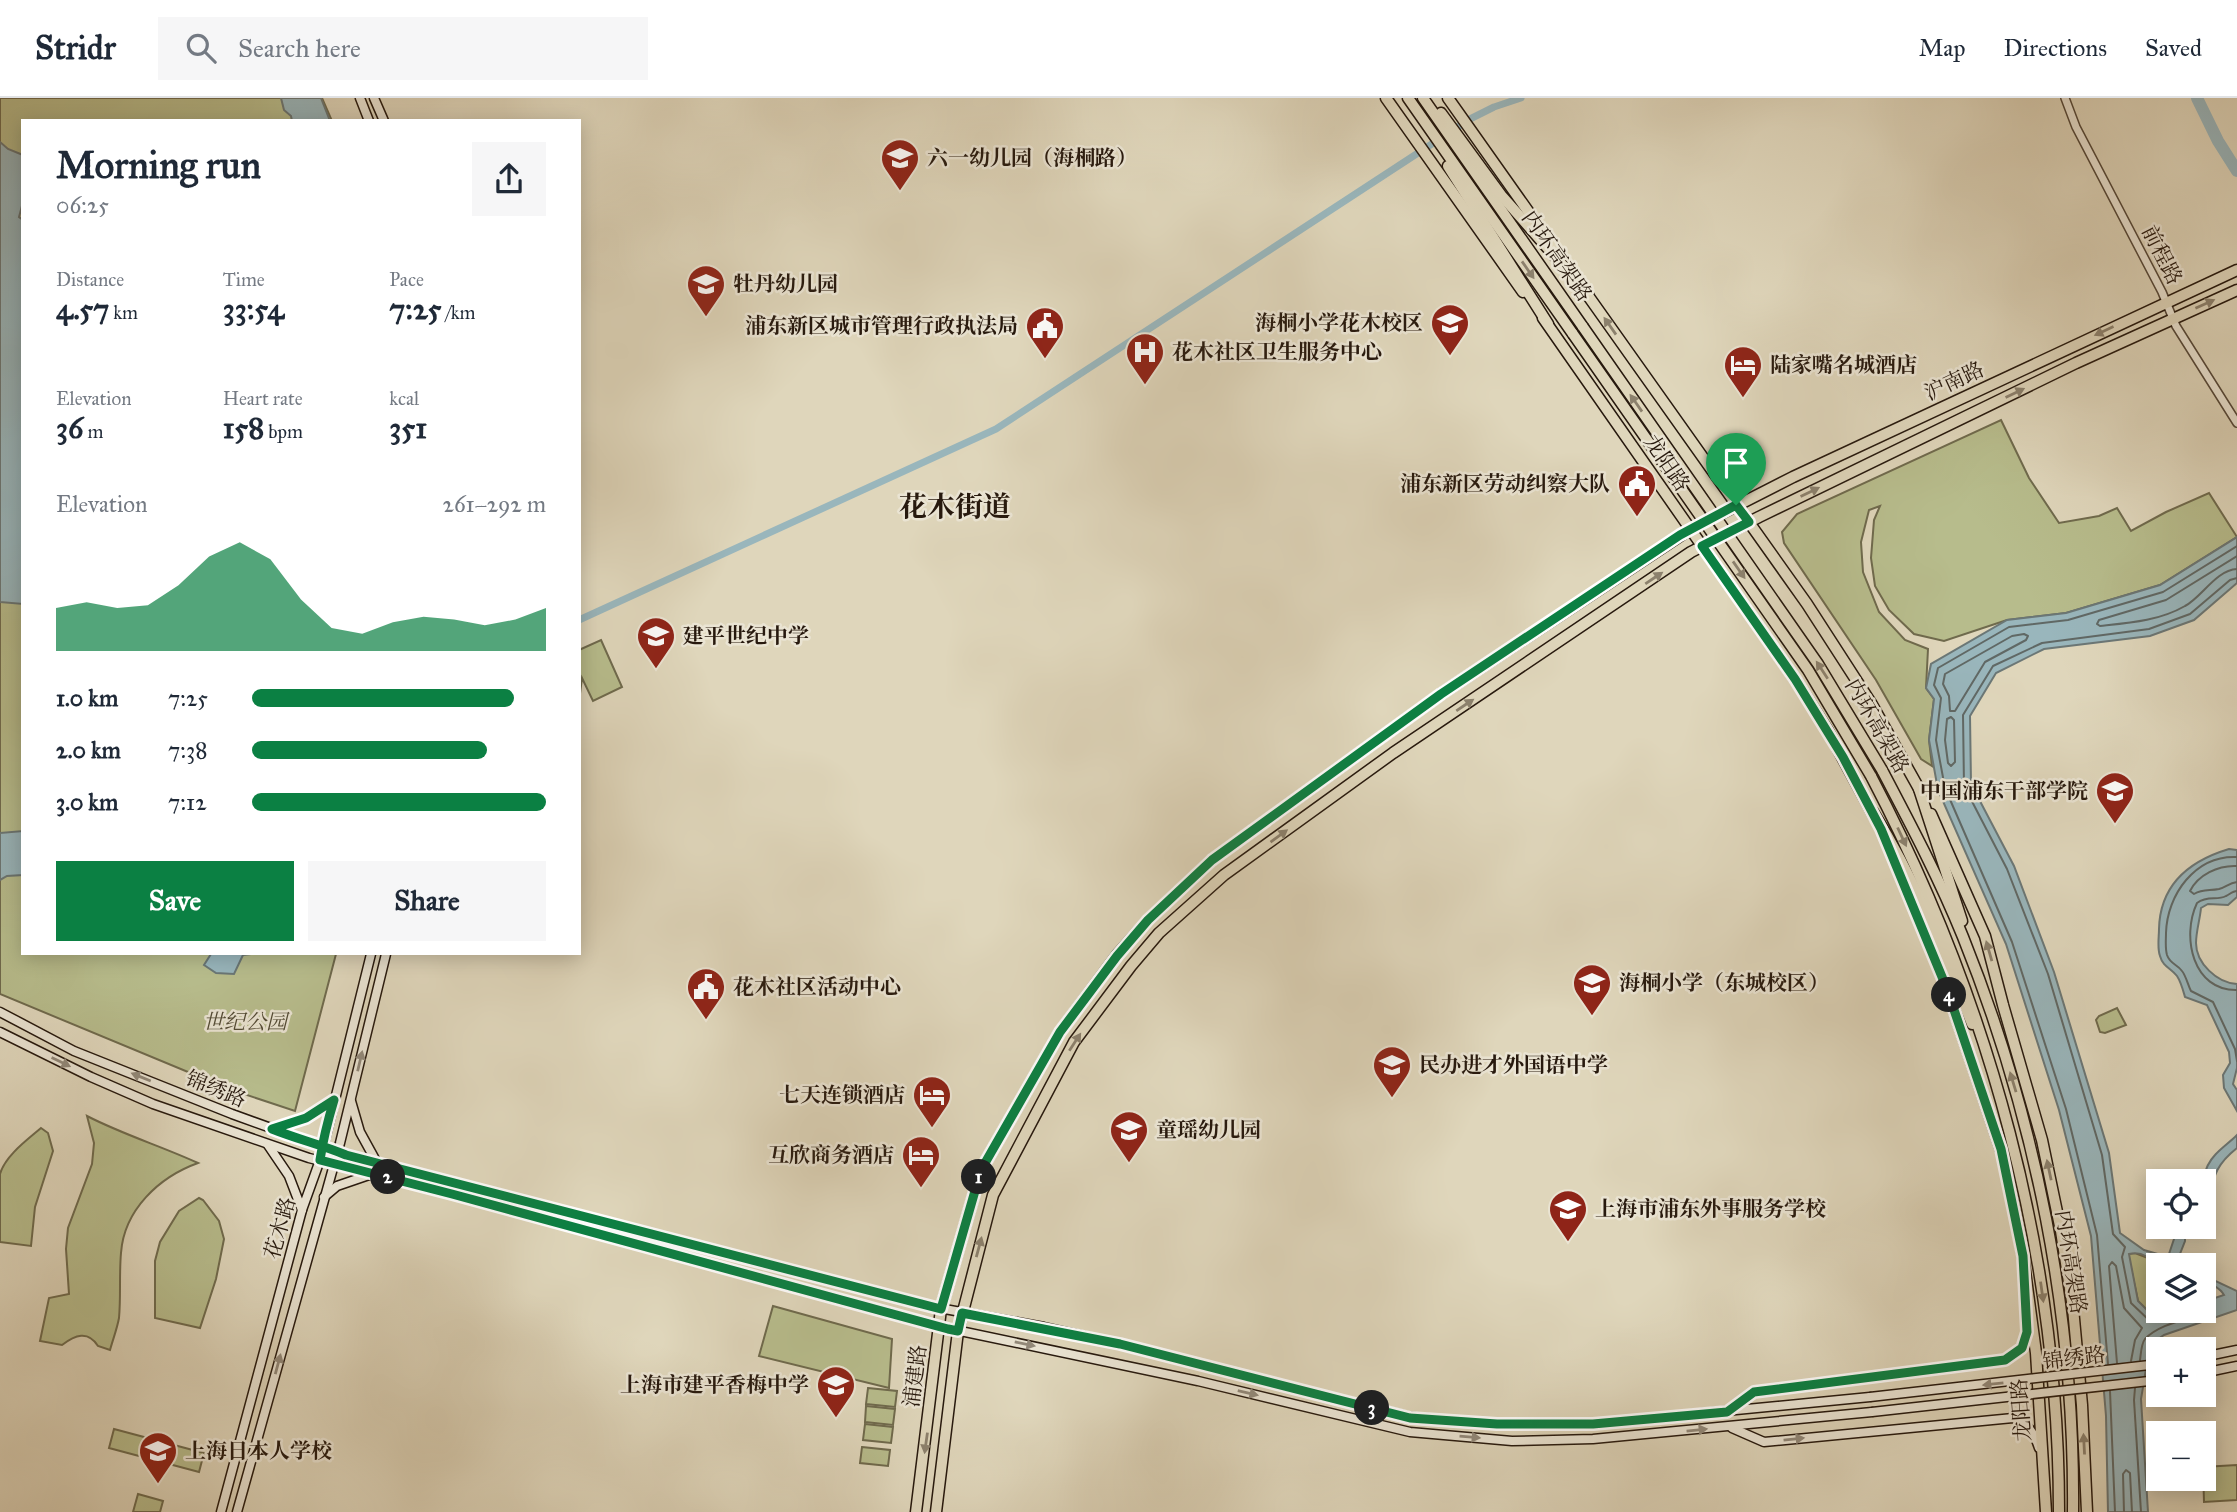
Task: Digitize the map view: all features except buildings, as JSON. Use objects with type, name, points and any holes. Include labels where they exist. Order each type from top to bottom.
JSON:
[{"type":"main road","points":[[360,98],[368,119]]},
{"type":"main road","points":[[374,98],[383,119]]},
{"type":"main road","name":"龙阳路","points":[[1386,98],[1498,259],[1548,324],[1811,704],[1873,812],[1928,940],[1960,1025],[2001,1149],[2023,1256],[2036,1353],[2046,1512]]},
{"type":"main road","name":"内环高架路","points":[[1408,98],[1445,155],[1808,670],[1871,776],[1922,878],[1978,1023],[2004,1106],[2026,1200],[2045,1311],[2054,1408],[2059,1512]]},
{"type":"main road","name":"内环高架路","points":[[1423,98],[1460,145],[1818,664],[1882,771],[1935,872],[1981,985],[2019,1102],[2048,1233],[2065,1349],[2072,1447],[2073,1512]]},
{"type":"main road","points":[[1429,98],[1442,120]]},
{"type":"main road","name":"龙阳路","points":[[1448,98],[1853,673],[1919,789],[1985,936],[2042,1140],[2061,1231],[2073,1308],[2082,1405],[2087,1512]]},
{"type":"main road","points":[[1460,145],[1588,294]]},
{"type":"main road","points":[[1445,155],[1548,324]]},
{"type":"main road","name":"沪南路","points":[[1689,530],[1736,505],[2237,270]]},
{"type":"main road","name":"沪南路","points":[[1702,546],[2076,363],[2237,290]]},
{"type":"main road","name":"浦建路","points":[[916,1512],[941,1327],[941,1309],[981,1170],[1060,1032],[1117,956],[1148,920],[1212,860],[1441,694],[1689,530]]},
{"type":"main road","name":"浦建路","points":[[936,1512],[958,1331],[993,1195],[1074,1042],[1131,966],[1159,933],[1224,875],[1393,752],[1702,546]]},
{"type":"main road","points":[[1919,789],[1981,985]]},
{"type":"main road","points":[[1873,812],[1893,844],[1927,911],[2004,1106]]},
{"type":"main road","name":"花木路","points":[[221,1512],[302,1210],[320,1160],[371,955]]},
{"type":"main road","name":"花木路","points":[[237,1512],[334,1164],[386,955]]},
{"type":"main road","name":"锦绣路","points":[[0,1012],[74,1051],[272,1129],[376,1163],[941,1309],[1120,1344],[1410,1418],[1497,1424],[1593,1424],[1870,1397],[2146,1365]]},
{"type":"main road","name":"锦绣路","points":[[0,1032],[153,1104],[268,1145],[334,1164],[941,1327],[1198,1381],[1410,1432],[1512,1441],[1568,1440],[1872,1412],[2146,1381]]},
{"type":"main road","points":[[272,1129],[306,1118],[334,1100]]},
{"type":"main road","points":[[350,1100],[360,1132],[376,1163]]},
{"type":"main road","points":[[268,1145],[289,1177],[302,1210]]},
{"type":"main road","points":[[324,1197],[337,1186],[373,1174]]},
{"type":"main road","points":[[1727,1412],[1754,1392],[1999,1362],[2010,1358],[2022,1348],[2027,1332],[2023,1256]]},
{"type":"main road","points":[[2216,1354],[2237,1350]]},
{"type":"main road","points":[[2216,1370],[2237,1366]]},
{"type":"main road","points":[[1730,1426],[1764,1442],[2014,1419],[2032,1430],[2044,1461]]},
{"type":"street","name":"前程路","points":[[2065,98],[2076,127],[2185,342],[2237,423]]},
{"type":"green space","name":"世纪公园","points":[[0,98],[322,98],[331,119],[21,119],[21,955],[336,955],[295,1111],[229,1089],[0,994]]},
{"type":"green space","points":[[2001,420],[2029,478],[2059,523],[2099,516],[2117,508],[2131,531],[2209,493],[2237,537],[2160,585],[2066,613],[2007,620],[1944,641],[1914,634],[1889,610],[1875,586],[1871,558],[1874,520],[1880,506],[1869,510],[1861,542],[1863,572],[1879,612],[1905,640],[1928,649],[1926,688],[1934,699],[1929,740],[1932,766],[1921,759],[1876,680],[1784,543],[1782,532],[1797,514]]},
{"type":"green space","points":[[601,640],[622,687],[593,701],[582,678],[581,686],[581,649]]},
{"type":"green space","points":[[2117,1008],[2126,1025],[2105,1033],[2100,1032],[2096,1020]]},
{"type":"green space","points":[[87,1116],[198,1163],[157,1186],[136,1209],[129,1223],[121,1253],[119,1318],[110,1350],[98,1346],[86,1336],[76,1337],[62,1345],[40,1341],[49,1298],[69,1294],[66,1249],[68,1228],[92,1164],[94,1143]]},
{"type":"green space","points":[[41,1128],[48,1133],[53,1151],[35,1207],[31,1246],[0,1242],[0,1174],[11,1155]]},
{"type":"green space","points":[[199,1198],[219,1221],[224,1239],[216,1279],[200,1328],[155,1318],[155,1261],[160,1242],[179,1211]]},
{"type":"green space","points":[[2135,1253],[2146,1257],[2146,1309],[2138,1301],[2128,1254]]},
{"type":"green space","points":[[773,1306],[892,1339],[889,1388],[759,1356]]},
{"type":"green space","points":[[868,1388],[897,1391],[895,1407],[866,1404]]},
{"type":"green space","points":[[866,1406],[895,1409],[893,1425],[865,1422]]},
{"type":"green space","points":[[865,1424],[893,1427],[891,1443],[863,1440]]},
{"type":"green space","points":[[114,1429],[204,1453],[199,1472],[109,1448]]},
{"type":"green space","points":[[862,1447],[890,1450],[888,1466],[860,1463]]},
{"type":"green space","points":[[2237,1465],[2237,1500],[2204,1502],[2204,1491],[2216,1491],[2216,1466]]},
{"type":"green space","points":[[138,1494],[163,1501],[160,1512],[133,1512]]},
{"type":"water","points":[[281,98],[321,98],[329,119],[292,119],[284,110]]},
{"type":"water","points":[[0,142],[21,154],[21,604],[0,602]]},
{"type":"water","points":[[2237,537],[2237,583],[2194,620],[2150,636],[2044,649],[1996,673],[1970,716],[1971,784],[2014,866],[2054,972],[2109,1153],[2120,1233],[2144,1250],[2154,1253],[2146,1253],[2146,1256],[2129,1254],[2138,1301],[2146,1309],[2146,1323],[2199,1323],[2161,1337],[2146,1337],[2146,1369],[2141,1399],[2148,1512],[2108,1512],[2106,1416],[2091,1236],[2059,1110],[2006,944],[1938,790],[1929,740],[1934,699],[1926,688],[1931,664],[2007,620],[2066,613],[2160,585]]},
{"type":"water","points":[[21,831],[21,875],[7,876],[0,880],[0,833]]},
{"type":"water","points":[[2229,849],[2237,850],[2237,897],[2228,905],[2208,904],[2201,908],[2196,943],[2200,958],[2209,971],[2222,980],[2237,984],[2237,1068],[2233,1084],[2237,1090],[2237,1111],[2224,1088],[2223,1075],[2230,1063],[2229,1052],[2207,1005],[2185,997],[2177,976],[2161,960],[2158,946],[2161,913],[2171,887],[2201,860]]},
{"type":"water","points":[[210,955],[243,955],[234,974],[216,973],[204,965]]},
{"type":"water","points":[[2237,1135],[2237,1148],[2223,1161],[2216,1174],[2216,1169],[2207,1169],[2217,1152]]},
{"type":"water","points":[[2174,1239],[2185,1241],[2180,1253],[2169,1253]]},
{"type":"water","points":[[2216,1281],[2237,1291],[2237,1310],[2216,1317],[2216,1298],[2224,1295],[2216,1287]]},
{"type":"waterway","points":[[581,619],[996,429],[1470,119],[1521,98]]},
{"type":"waterway","points":[[2197,98],[2218,141],[2237,171]]},
{"type":"place","name":"六一幼儿园（海桐路）","points":[[900,192]]},
{"type":"place","name":"牡丹幼儿园","points":[[706,318]]},
{"type":"place","name":"海桐小学花木校区","points":[[1450,357]]},
{"type":"place","name":"浦东新区城市管理行政执法局","points":[[1045,360]]},
{"type":"place","name":"花木社区卫生服务中心","points":[[1145,386]]},
{"type":"place","name":"陆家嘴名城酒店","points":[[1743,399]]},
{"type":"place","name":"浦东新区劳动纠察大队","points":[[1637,518]]},
{"type":"place","name":"建平世纪中学","points":[[656,670]]},
{"type":"place","name":"中国浦东干部学院","points":[[2115,825]]},
{"type":"place","name":"海桐小学（东城校区）","points":[[1592,1017]]},
{"type":"place","name":"花木社区活动中心","points":[[706,1021]]},
{"type":"place","name":"民办进才外国语中学","points":[[1392,1099]]},
{"type":"place","name":"七天连锁酒店","points":[[932,1129]]},
{"type":"place","name":"童瑶幼儿园","points":[[1129,1164]]},
{"type":"place","name":"互欣商务酒店","points":[[921,1189]]},
{"type":"place","name":"上海市浦东外事服务学校","points":[[1568,1243]]},
{"type":"place","name":"上海市建平香梅中学","points":[[836,1419]]},
{"type":"place","name":"上海日本人学校","points":[[158,1485]]},
{"type":"district","name":"花木街道","points":[[955,506]]},
{"type":"route","points":[[1736,505],[1680,535],[1441,694],[1212,860],[1148,920],[1117,956],[1060,1032],[981,1170],[941,1309],[346,1155],[337,1151],[322,1147],[313,1145],[272,1129],[306,1118],[334,1100],[323,1140],[322,1147],[320,1160],[948,1329],[958,1331],[962,1313],[1044,1327],[1410,1418],[1543,1425],[1593,1424],[1727,1412],[1754,1392],[1999,1362],[2010,1358],[2022,1348],[2028,1321],[2023,1256],[2014,1203],[1998,1139],[1933,952],[1873,812],[1811,704],[1702,546],[1749,522],[1736,505]]}]
